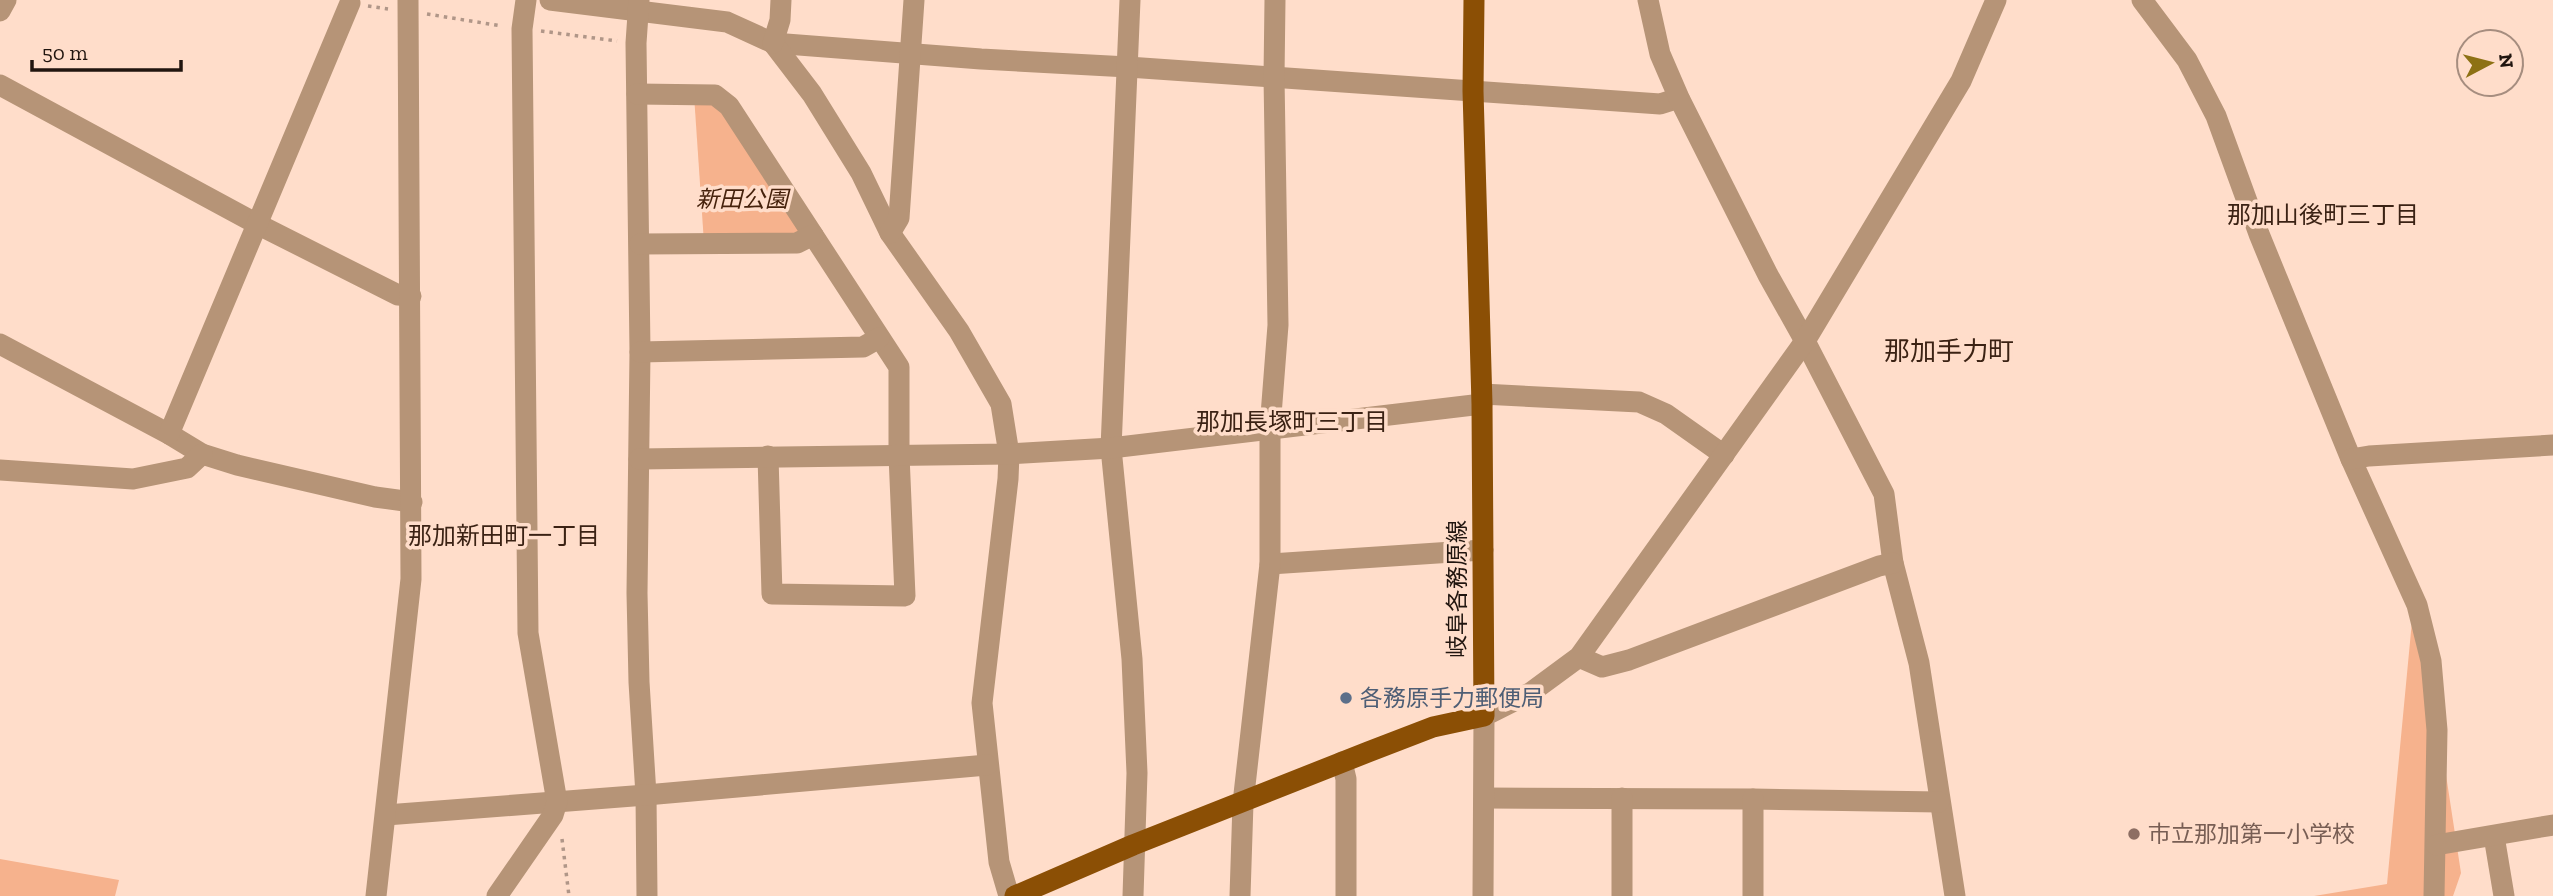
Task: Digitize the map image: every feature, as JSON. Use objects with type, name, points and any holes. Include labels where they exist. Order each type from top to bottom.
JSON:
[{"type":"main road","name":"岐阜各務原線","points":[[1474,0],[1473,91],[1482,399],[1484,716]]},
{"type":"main road","points":[[1015,896],[1133,845],[1433,727],[1484,716]]},
{"type":"street","points":[[0,11],[6,0]]},
{"type":"street","points":[[497,896],[553,815],[557,802],[528,633],[522,29],[526,0]]},
{"type":"street","points":[[550,0],[638,6],[727,22],[773,43],[1660,104],[1679,98]]},
{"type":"street","points":[[773,43],[780,20],[781,0]]},
{"type":"street","points":[[890,233],[900,218],[914,0]]},
{"type":"street","points":[[1130,0],[1111,448],[1132,659],[1137,773],[1133,896]]},
{"type":"street","points":[[1240,896],[1243,803],[1270,564],[1270,428],[1278,325],[1275,0]]},
{"type":"street","points":[[1648,0],[1660,54],[1679,98],[1768,275],[1884,494],[1893,563],[1919,663],[1955,896]]},
{"type":"street","points":[[1483,896],[1484,716],[1530,693],[1579,657],[1724,455],[1805,341],[1961,81],[1996,0]]},
{"type":"street","points":[[2142,0],[2187,60],[2217,116],[2259,234],[2351,459],[2417,605],[2431,661],[2437,730],[2434,896]]},
{"type":"street","points":[[169,434],[350,3]]},
{"type":"street","points":[[376,896],[411,579],[408,6]]},
{"type":"street","points":[[638,6],[639,682],[646,795],[647,896]]},
{"type":"street","points":[[773,43],[812,94],[861,173],[890,233],[960,331],[1001,404],[1009,454],[1008,479],[982,703],[999,862],[1009,896]]},
{"type":"street","points":[[0,85],[257,224],[398,295],[411,296]]},
{"type":"street","points":[[637,94],[715,95],[729,106],[899,367],[899,456],[905,596],[772,594],[768,456]]},
{"type":"street","points":[[640,244],[797,243],[813,235]]},
{"type":"street","points":[[640,352],[863,347],[879,338]]},
{"type":"street","points":[[0,344],[202,454],[237,465],[412,502]]},
{"type":"street","points":[[639,458],[1009,454],[1111,448],[1482,399],[1639,402],[1666,414],[1724,455]]},
{"type":"street","points":[[2351,459],[2553,444]]},
{"type":"street","points":[[0,470],[133,479],[187,468],[202,454]]},
{"type":"street","points":[[1270,564],[1483,550]]},
{"type":"street","points":[[1579,657],[1602,667],[1629,660],[1893,563]]},
{"type":"street","points":[[1342,762],[1346,779],[1346,896]]},
{"type":"street","points":[[386,815],[987,765]]},
{"type":"street","points":[[1485,798],[1939,802]]},
{"type":"street","points":[[1622,798],[1622,896]]},
{"type":"street","points":[[1753,799],[1753,896]]},
{"type":"street","points":[[2436,845],[2553,825]]},
{"type":"street","points":[[2494,836],[2504,896]]},
{"type":"path","points":[[350,3],[408,6],[522,29],[636,43]]},
{"type":"path","points":[[557,802],[569,896]]},
{"type":"green space","name":"新田公園","points":[[694,95],[715,95],[813,235],[704,243]]},
{"type":"green space","points":[[2416,579],[2461,873],[2453,896],[2314,896],[2387,884]]},
{"type":"green space","points":[[0,859],[119,880],[115,896],[0,896]]},
{"type":"place","name":"各務原手力郵便局","points":[[1346,698]]},
{"type":"place","name":"市立那加第一小学校","points":[[2134,834]]},
{"type":"district","name":"那加山後町三丁目","points":[[2323,214]]},
{"type":"district","name":"那加手力町","points":[[1949,351]]},
{"type":"district","name":"那加長塚町三丁目","points":[[1292,421]]},
{"type":"district","name":"那加新田町一丁目","points":[[504,535]]}]
